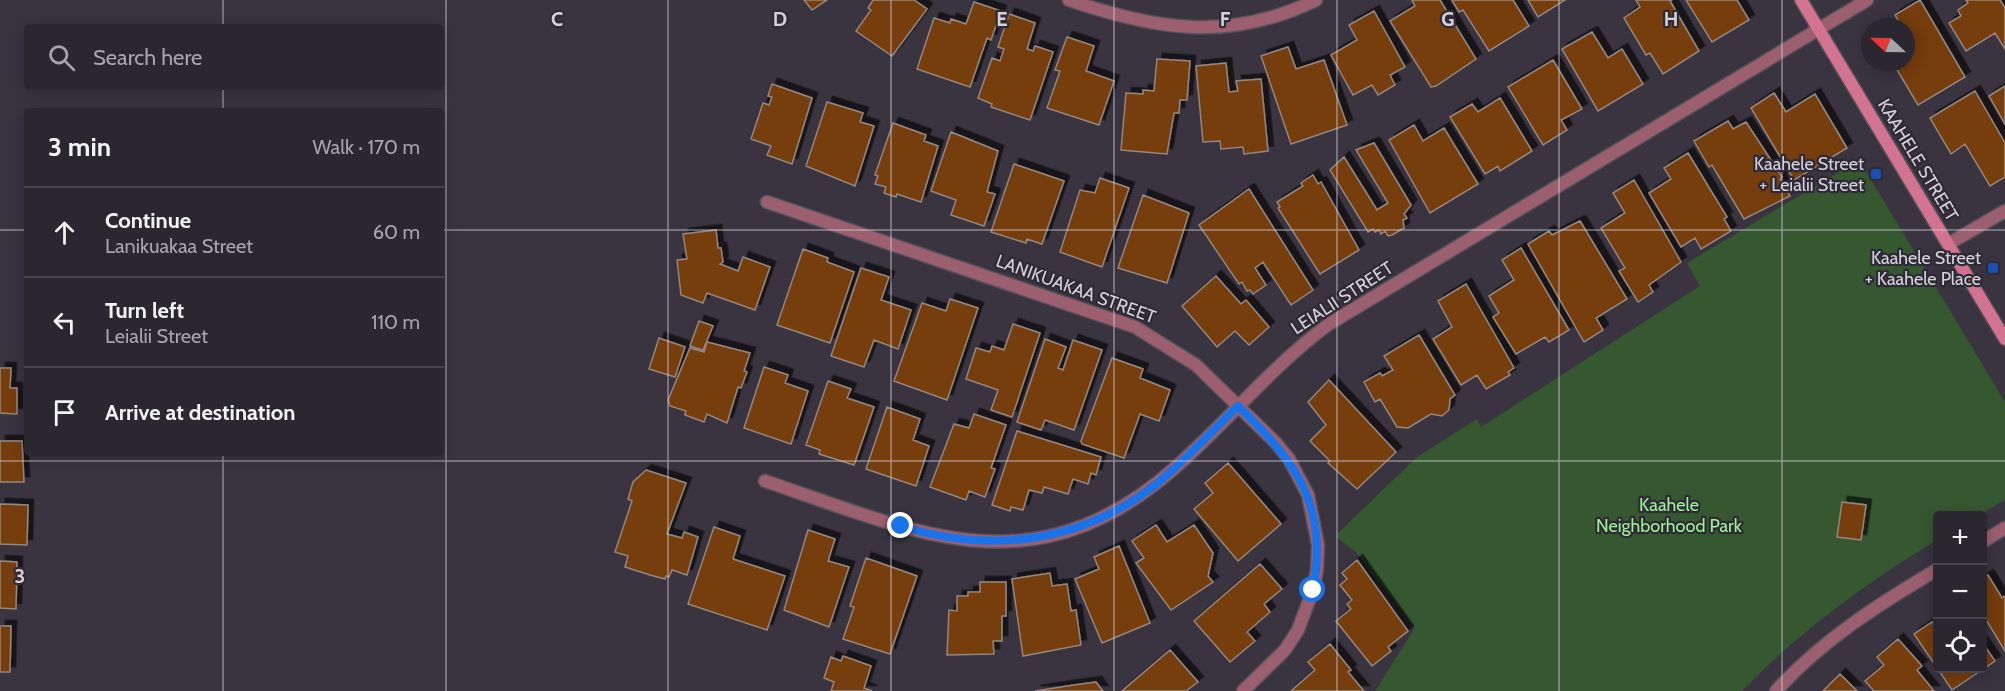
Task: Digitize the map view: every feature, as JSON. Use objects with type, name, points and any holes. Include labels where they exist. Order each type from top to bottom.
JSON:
[{"type":"street","points":[[1069,0],[1131,20],[1194,29],[1248,23],[1277,16],[1316,0]]},
{"type":"street","name":"KAAHELE STREET","points":[[1801,0],[2005,339]]},
{"type":"street","name":"LEIALII STREET","points":[[765,481],[922,533],[975,542],[1029,540],[1088,524],[1130,503],[1179,465],[1282,362],[1329,324],[1867,0]]},
{"type":"street","name":"LANIKUAKAA STREET","points":[[767,202],[1135,327],[1196,365],[1276,443],[1294,468],[1308,495],[1318,545],[1313,590],[1298,630],[1285,650],[1243,691]]},
{"type":"street","points":[[1948,244],[2005,211]]},
{"type":"street","points":[[1987,539],[2005,528]]},
{"type":"street","points":[[1776,691],[1828,642],[1860,617],[1933,572]]},
{"type":"green space","name":"Kaahele Neighborhood Park","points":[[1859,160],[2005,402],[2005,500],[1986,511],[1933,511],[1933,543],[1835,609],[1787,648],[1742,691],[1375,691],[1415,628],[1356,552],[1335,536],[1417,457],[1477,419],[1481,427],[1700,286],[1687,263]]},
{"type":"building","points":[[804,0],[827,0],[812,10]]},
{"type":"building","points":[[873,0],[914,0],[927,9],[892,56],[856,31],[871,10],[868,8]]},
{"type":"building","points":[[1412,0],[1440,0],[1476,59],[1436,86],[1431,87],[1390,21],[1415,6]]},
{"type":"building","points":[[1452,0],[1513,0],[1529,26],[1489,51],[1463,10],[1459,12]]},
{"type":"building","points":[[1528,0],[1565,0],[1538,17]]},
{"type":"building","points":[[1636,0],[1672,0],[1670,1],[1699,51],[1663,74],[1650,53],[1646,55],[1624,18],[1640,7]]},
{"type":"building","points":[[1686,0],[1737,0],[1749,20],[1712,42]]},
{"type":"building","points":[[1920,0],[1965,77],[1918,105],[1898,72],[1915,72],[1915,18],[1897,18],[1895,15]]},
{"type":"building","points":[[1966,0],[2000,0],[2005,8],[2005,49],[1995,33],[1966,51],[1949,23],[1961,16],[1958,10],[1968,3]]},
{"type":"building","points":[[974,2],[1001,11],[991,40],[987,38],[970,87],[917,69],[934,18],[950,23],[951,19],[966,24]]},
{"type":"building","points":[[1374,11],[1405,67],[1390,75],[1395,85],[1378,95],[1372,85],[1353,95],[1331,55],[1357,40],[1349,25]]},
{"type":"building","points":[[1009,14],[1035,23],[1027,49],[1033,51],[1035,46],[1053,52],[1030,120],[991,107],[992,104],[978,98],[992,58],[1000,61],[1004,49],[998,47]]},
{"type":"building","points":[[1592,32],[1608,58],[1622,49],[1643,84],[1598,111],[1562,49]]},
{"type":"building","points":[[1067,37],[1094,46],[1086,71],[1114,81],[1099,125],[1047,108],[1060,71],[1055,70]]},
{"type":"building","points":[[1288,47],[1296,69],[1324,60],[1347,125],[1291,144],[1261,56]]},
{"type":"building","points":[[1157,59],[1190,61],[1187,100],[1180,100],[1179,113],[1174,113],[1167,154],[1121,150],[1126,93],[1143,94],[1143,90],[1154,91]]},
{"type":"building","points":[[1553,60],[1582,109],[1561,120],[1567,130],[1543,145],[1508,87]]},
{"type":"building","points":[[1226,63],[1229,92],[1238,91],[1236,81],[1261,79],[1268,151],[1244,154],[1243,147],[1221,149],[1220,141],[1203,142],[1196,66]]},
{"type":"building","points":[[772,84],[812,98],[792,164],[767,155],[771,146],[751,139],[763,103],[769,105],[772,97],[768,96]]},
{"type":"building","points":[[2005,86],[2005,124],[1989,96]]},
{"type":"building","points":[[1975,91],[2005,143],[2005,177],[1990,186],[1965,144],[1951,154],[1930,118]]},
{"type":"building","points":[[1774,93],[1786,112],[1815,94],[1847,148],[1794,180],[1751,108]]},
{"type":"building","points":[[1500,98],[1532,151],[1500,171],[1498,166],[1485,174],[1450,117],[1472,104],[1478,112]]},
{"type":"building","points":[[827,102],[863,113],[860,122],[874,126],[855,186],[806,166]]},
{"type":"building","points":[[1728,121],[1733,129],[1746,122],[1782,177],[1780,179],[1790,196],[1744,219],[1712,165],[1709,167],[1694,141]]},
{"type":"building","points":[[893,123],[926,135],[924,141],[938,146],[921,202],[897,194],[896,197],[884,193],[886,187],[875,184],[878,176],[875,175]]},
{"type":"building","points":[[1414,125],[1423,141],[1444,128],[1478,184],[1430,213],[1389,140]]},
{"type":"building","points":[[951,132],[998,151],[987,192],[995,194],[984,226],[951,215],[956,200],[931,191]]},
{"type":"building","points":[[1374,143],[1411,205],[1404,214],[1407,218],[1403,220],[1404,228],[1388,236],[1385,231],[1381,234],[1379,230],[1375,232],[1373,229],[1368,232],[1330,170],[1344,157],[1377,210],[1388,203],[1356,150]]},
{"type":"building","points":[[1688,153],[1727,217],[1724,219],[1731,231],[1701,249],[1695,238],[1681,247],[1649,193],[1671,179],[1664,168]]},
{"type":"building","points":[[1014,164],[1064,181],[1042,244],[1027,239],[1026,243],[991,232]]},
{"type":"building","points":[[1313,175],[1318,184],[1321,182],[1359,250],[1320,274],[1278,208],[1280,207],[1277,202],[1303,186],[1301,183]]},
{"type":"building","points":[[1100,178],[1129,188],[1102,267],[1060,252],[1080,190],[1095,193]]},
{"type":"building","points":[[1634,180],[1681,262],[1649,285],[1653,292],[1638,302],[1619,271],[1625,268],[1601,228],[1625,213],[1613,193]]},
{"type":"building","points":[[1249,189],[1313,290],[1291,305],[1263,262],[1255,268],[1266,285],[1253,294],[1250,290],[1247,291],[1242,282],[1239,284],[1199,225]]},
{"type":"building","points":[[1143,195],[1189,213],[1167,283],[1118,268]]},
{"type":"building","points":[[1580,221],[1627,299],[1596,318],[1603,330],[1584,342],[1528,244],[1549,231],[1552,235]]},
{"type":"building","points":[[716,230],[718,248],[721,248],[723,262],[720,264],[738,271],[743,257],[770,267],[755,310],[707,293],[703,303],[681,295],[677,260],[687,259],[683,234]]},
{"type":"building","points":[[1521,248],[1569,330],[1549,342],[1545,337],[1516,354],[1493,317],[1499,313],[1489,296],[1514,280],[1502,260]]},
{"type":"building","points":[[803,249],[828,258],[827,262],[854,272],[830,343],[777,325]]},
{"type":"building","points":[[861,268],[889,277],[881,300],[911,310],[898,349],[874,340],[864,367],[831,356]]},
{"type":"building","points":[[1216,276],[1241,304],[1246,300],[1269,327],[1249,345],[1235,331],[1217,347],[1182,306]]},
{"type":"building","points":[[1466,284],[1514,368],[1508,372],[1510,375],[1486,389],[1477,375],[1461,385],[1433,339],[1452,327],[1438,301]]},
{"type":"building","points":[[950,299],[978,308],[947,400],[894,381],[922,303],[946,311]]},
{"type":"building","points":[[699,321],[713,326],[703,350],[690,346]]},
{"type":"building","points":[[1013,324],[1040,333],[1012,417],[991,410],[998,390],[966,379],[976,348],[990,352],[992,346],[1004,350]]},
{"type":"building","points":[[1419,335],[1455,395],[1450,399],[1449,410],[1442,416],[1431,414],[1408,428],[1397,427],[1380,399],[1375,402],[1364,382],[1380,373],[1382,376],[1393,370],[1384,356]]},
{"type":"building","points":[[659,338],[685,347],[675,377],[649,369]]},
{"type":"building","points":[[1045,339],[1066,347],[1058,368],[1063,370],[1073,340],[1102,350],[1074,430],[1045,420],[1041,430],[1017,422]]},
{"type":"building","points":[[707,342],[750,353],[744,371],[747,372],[741,388],[738,387],[727,423],[707,414],[704,422],[685,415],[686,411],[670,406],[668,400],[690,348],[704,352]]},
{"type":"building","points":[[1112,358],[1143,369],[1140,378],[1170,390],[1159,421],[1140,414],[1124,458],[1082,444],[1081,441]]},
{"type":"building","points":[[764,367],[788,375],[785,383],[808,391],[791,444],[744,428]]},
{"type":"building","points":[[0,368],[11,368],[10,388],[17,388],[17,414],[0,413]]},
{"type":"building","points":[[1329,380],[1396,452],[1357,489],[1328,463],[1330,461],[1310,441],[1326,425],[1308,402]]},
{"type":"building","points":[[828,381],[851,389],[847,398],[874,407],[854,465],[819,454],[820,450],[806,445]]},
{"type":"building","points":[[887,407],[920,419],[913,440],[929,446],[916,486],[866,469]]},
{"type":"building","points":[[974,414],[1006,425],[991,468],[995,469],[985,497],[969,491],[966,500],[930,487],[954,424],[969,428]]},
{"type":"building","points":[[1017,431],[1101,457],[1096,475],[1091,473],[1088,484],[1073,479],[1068,494],[1044,487],[1042,493],[1029,490],[1023,510],[1011,507],[1010,511],[992,505]]},
{"type":"building","points":[[0,441],[22,441],[24,482],[0,482]]},
{"type":"building","points":[[1228,463],[1281,524],[1238,561],[1194,509],[1213,493],[1205,483]]},
{"type":"building","points":[[646,470],[686,483],[667,534],[682,538],[684,532],[698,537],[687,575],[672,570],[669,577],[666,576],[665,579],[650,575],[625,567],[628,556],[615,552],[632,501],[628,499],[633,482]]},
{"type":"building","points":[[1842,502],[1866,505],[1861,540],[1837,537]]},
{"type":"building","points":[[0,504],[28,505],[27,545],[0,544]]},
{"type":"building","points":[[1156,525],[1167,542],[1194,525],[1213,553],[1208,576],[1213,582],[1171,610],[1136,563],[1144,558],[1132,541]]},
{"type":"building","points":[[714,527],[740,536],[733,559],[785,576],[767,630],[688,604]]},
{"type":"building","points":[[808,530],[835,539],[828,561],[849,567],[829,627],[784,610]]},
{"type":"building","points":[[1119,546],[1150,623],[1102,643],[1075,579],[1099,569],[1094,557]]},
{"type":"building","points":[[866,558],[917,576],[890,654],[843,639],[854,607],[850,606]]},
{"type":"building","points":[[1357,560],[1408,631],[1388,647],[1391,651],[1372,666],[1336,621],[1351,609],[1347,604],[1352,600],[1340,585],[1347,579],[1342,573]]},
{"type":"building","points":[[0,561],[17,562],[16,609],[0,608]]},
{"type":"building","points":[[1260,564],[1282,589],[1264,604],[1270,612],[1247,632],[1255,641],[1230,662],[1194,621]]},
{"type":"building","points":[[1050,573],[1052,586],[1067,584],[1071,611],[1076,610],[1081,645],[1023,656],[1012,579]]},
{"type":"building","points":[[1987,576],[2002,598],[2005,596],[2005,651],[1987,621]]},
{"type":"building","points":[[980,582],[1006,582],[1006,616],[1002,616],[1002,641],[993,641],[994,654],[947,655],[949,610],[957,611],[957,596],[968,596],[968,592],[980,592]]},
{"type":"building","points":[[1933,623],[1933,662],[1914,634]]},
{"type":"building","points":[[0,626],[11,626],[10,672],[0,672]]},
{"type":"building","points":[[1898,639],[1922,666],[1917,670],[1934,691],[1874,691],[1865,681],[1884,665],[1877,657]]},
{"type":"building","points":[[1330,644],[1351,670],[1348,672],[1364,691],[1291,691],[1315,670],[1308,662]]},
{"type":"building","points":[[1987,649],[1995,661],[1987,666]]},
{"type":"building","points":[[1170,650],[1198,682],[1186,691],[1122,691]]},
{"type":"building","points":[[843,656],[871,666],[864,688],[872,691],[831,691],[834,682],[824,678],[831,657],[841,661]]},
{"type":"building","points":[[1940,673],[1977,673],[1952,690]]},
{"type":"building","points":[[1840,674],[1857,691],[1823,691]]},
{"type":"building","points":[[1096,682],[1103,691],[1035,691],[1074,685]]},
{"type":"place","name":"Kaahele Street + Leialii Street","points":[[1876,174]]},
{"type":"place","name":"Kaahele Street + Kaahele Place","points":[[1993,268]]},
{"type":"route","points":[[901,526],[922,533],[965,541],[985,542],[1029,540],[1069,531],[1109,515],[1155,485],[1179,465],[1238,406],[1289,459],[1308,495],[1318,545],[1313,590]]}]
